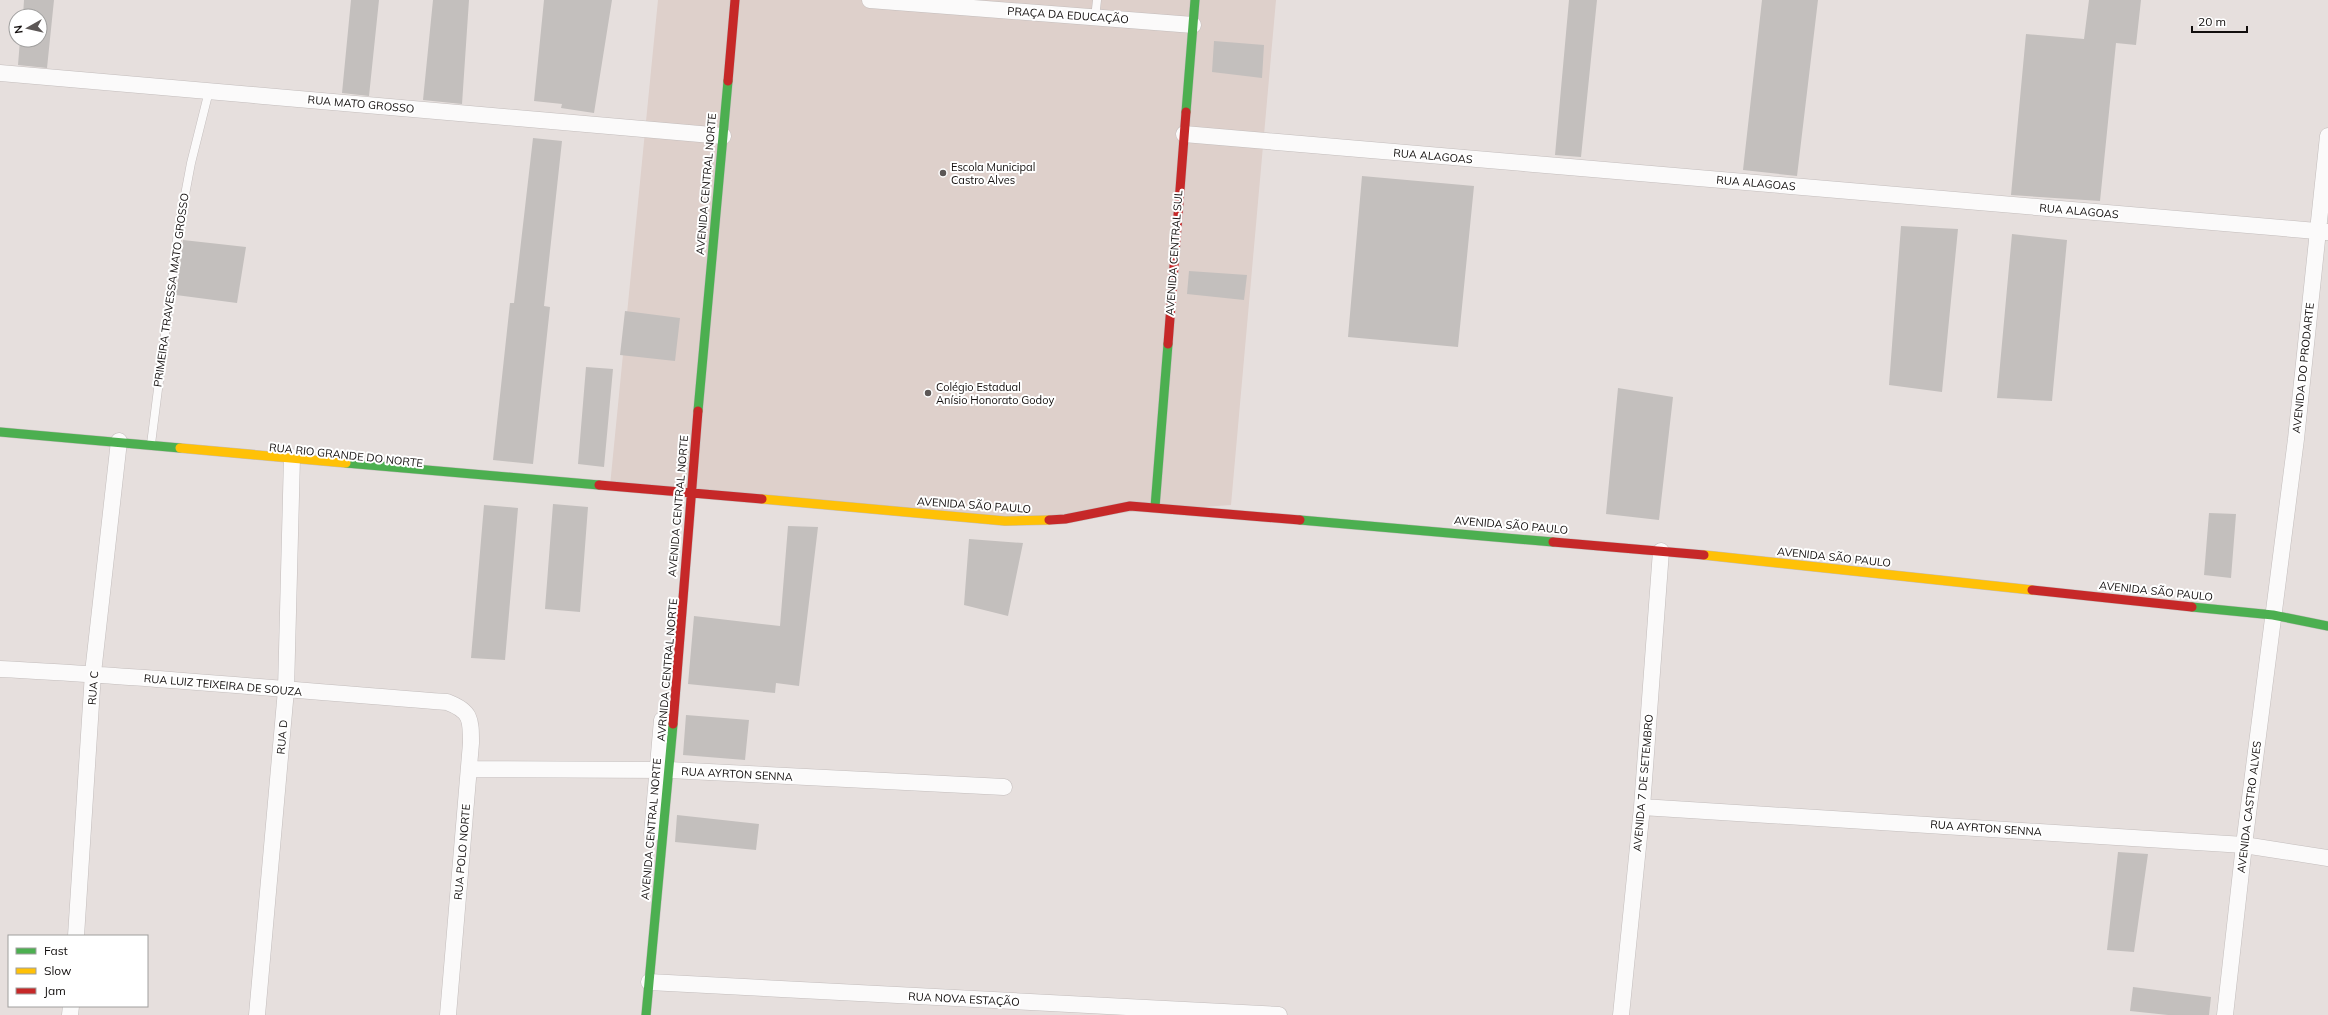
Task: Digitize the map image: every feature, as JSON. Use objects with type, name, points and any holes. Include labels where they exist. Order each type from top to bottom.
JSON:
[{"type":"main road","name":"AVENIDA CENTRAL NORTE","points":[[688,492],[723,136],[734,0]]},
{"type":"main road","name":"AVENIDA CENTRAL SUL","points":[[1155,507],[1195,0]]},
{"type":"main road","name":"RUA RIO GRANDE DO NORTE","points":[[0,432],[119,441],[151,440],[292,457],[688,492]]},
{"type":"main road","name":"AVENIDA SÃO PAULO","points":[[688,492],[1004,521],[1065,519],[1130,506],[1155,507],[1661,551],[2274,607],[2328,626]]},
{"type":"main road","name":"AVENIDA CENTRAL NORTE","points":[[646,1015],[663,770]]},
{"type":"street","name":"PRAÇA DA EDUCAÇÃO","points":[[875,0],[1193,25]]},
{"type":"street","name":"RUA MATO GROSSO","points":[[0,72],[723,136]]},
{"type":"street","name":"RUA ALAGOAS","points":[[1184,134],[2323,231]]},
{"type":"street","name":"AVENIDA DO PRODARTE","points":[[2274,607],[2323,231],[2328,136]]},
{"type":"street","name":"RUA RIO GRANDE DO NORTE","points":[[0,422],[151,440],[688,492]]},
{"type":"street","name":"RUA C","points":[[76,935],[94,673],[119,441]]},
{"type":"street","name":"RUA D","points":[[257,1015],[286,690],[292,457]]},
{"type":"street","name":"AVRNIDA CENTRAL NORTE","points":[[636,1015],[663,770],[688,492]]},
{"type":"street","name":"AVENIDA 7 DE SETEMBRO","points":[[1621,1015],[1642,807],[1661,551]]},
{"type":"street","name":"AVENIDA CASTRO ALVES","points":[[2225,1015],[2244,846],[2274,607]]},
{"type":"street","name":"RUA LUIZ TEIXEIRA DE SOUZA","points":[[0,669],[94,673],[286,690],[447,702]]},
{"type":"street","name":"RUA POLO NORTE","points":[[447,702],[461,707],[466,712],[471,723],[469,769],[448,1015]]},
{"type":"street","name":"RUA AYRTON SENNA","points":[[469,769],[663,770],[1004,787]]},
{"type":"street","name":"RUA AYRTON SENNA","points":[[1642,807],[2244,846],[2328,858]]},
{"type":"street","name":"RUA NOVA ESTAÇÃO","points":[[649,982],[1075,1010],[1279,1015]]},
{"type":"lane","points":[[1095,18],[1097,0]]},
{"type":"lane","name":"PRIMEIRA TRAVESSA MATO GROSSO","points":[[151,440],[178,232],[191,163],[209,91]]},
{"type":"shaded area","points":[[658,0],[1276,0],[1231,505],[1005,521],[610,486]]},
{"type":"building","points":[[24,0],[54,0],[47,68],[18,65],[19,48],[48,48],[48,8],[24,8]]},
{"type":"building","points":[[351,0],[379,0],[369,96],[342,93]]},
{"type":"building","points":[[433,0],[469,0],[462,104],[423,100]]},
{"type":"building","points":[[544,0],[612,0],[594,113],[561,108],[562,104],[534,101]]},
{"type":"building","points":[[1569,0],[1597,0],[1581,157],[1555,155]]},
{"type":"building","points":[[1762,0],[1818,0],[1797,176],[1743,170]]},
{"type":"building","points":[[2089,0],[2141,0],[2136,45],[2116,43],[2100,201],[2011,195],[2026,34],[2084,39]]},
{"type":"building","points":[[1214,41],[1264,45],[1262,78],[1212,72]]},
{"type":"building","points":[[533,138],[562,141],[544,306],[550,307],[533,464],[493,460],[510,303],[514,303]]},
{"type":"building","points":[[1362,176],[1474,186],[1458,347],[1348,337]]},
{"type":"building","points":[[1901,226],[1958,229],[1942,392],[1889,385]]},
{"type":"building","points":[[2012,234],[2067,240],[2052,401],[1997,398]]},
{"type":"building","points":[[183,240],[246,247],[237,303],[176,295]]},
{"type":"building","points":[[1189,271],[1247,275],[1244,300],[1187,294]]},
{"type":"building","points":[[625,311],[680,318],[675,361],[620,355]]},
{"type":"building","points":[[586,367],[613,369],[604,467],[578,464]]},
{"type":"building","points":[[1618,388],[1673,397],[1659,520],[1606,514]]},
{"type":"building","points":[[553,504],[588,507],[580,612],[545,609]]},
{"type":"building","points":[[484,505],[518,508],[505,660],[471,658]]},
{"type":"building","points":[[2209,513],[2236,514],[2231,578],[2204,575]]},
{"type":"building","points":[[788,526],[818,527],[799,686],[776,683],[775,693],[688,684],[694,616],[780,626]]},
{"type":"building","points":[[969,539],[1023,543],[1008,616],[964,605]]},
{"type":"building","points":[[686,715],[749,720],[745,760],[683,755]]},
{"type":"building","points":[[677,815],[759,824],[756,850],[675,842]]},
{"type":"building","points":[[2118,852],[2148,854],[2134,952],[2107,950]]},
{"type":"building","points":[[2133,987],[2211,997],[2209,1015],[2168,1015],[2130,1011]]},
{"type":"traffic: fast","points":[[1186,112],[1195,0]]},
{"type":"traffic: fast","points":[[698,411],[728,81]]},
{"type":"traffic: fast","points":[[1155,507],[1168,344]]},
{"type":"traffic: fast","points":[[0,432],[180,448]]},
{"type":"traffic: fast","points":[[346,463],[599,485]]},
{"type":"traffic: fast","points":[[1300,520],[1553,542]]},
{"type":"traffic: fast","points":[[2192,607],[2273,615],[2328,626]]},
{"type":"traffic: fast","points":[[646,1015],[673,724]]},
{"type":"traffic: slow","points":[[180,448],[346,463]]},
{"type":"traffic: slow","points":[[762,499],[1005,521],[1049,520]]},
{"type":"traffic: slow","points":[[1704,555],[2032,590]]},
{"type":"traffic: jam","points":[[728,81],[735,0]]},
{"type":"traffic: jam","points":[[1168,344],[1186,112]]},
{"type":"traffic: jam","points":[[673,724],[698,411]]},
{"type":"traffic: jam","points":[[599,485],[762,499]]},
{"type":"traffic: jam","points":[[1049,520],[1065,519],[1130,506],[1300,520]]},
{"type":"traffic: jam","points":[[1553,542],[1704,555]]},
{"type":"traffic: jam","points":[[2032,590],[2192,607]]},
{"type":"place","name":"Escola Municipal Castro Alves","points":[[943,173]]},
{"type":"place","name":"Colégio Estadual Anísio Honorato Godoy","points":[[928,393]]}]
